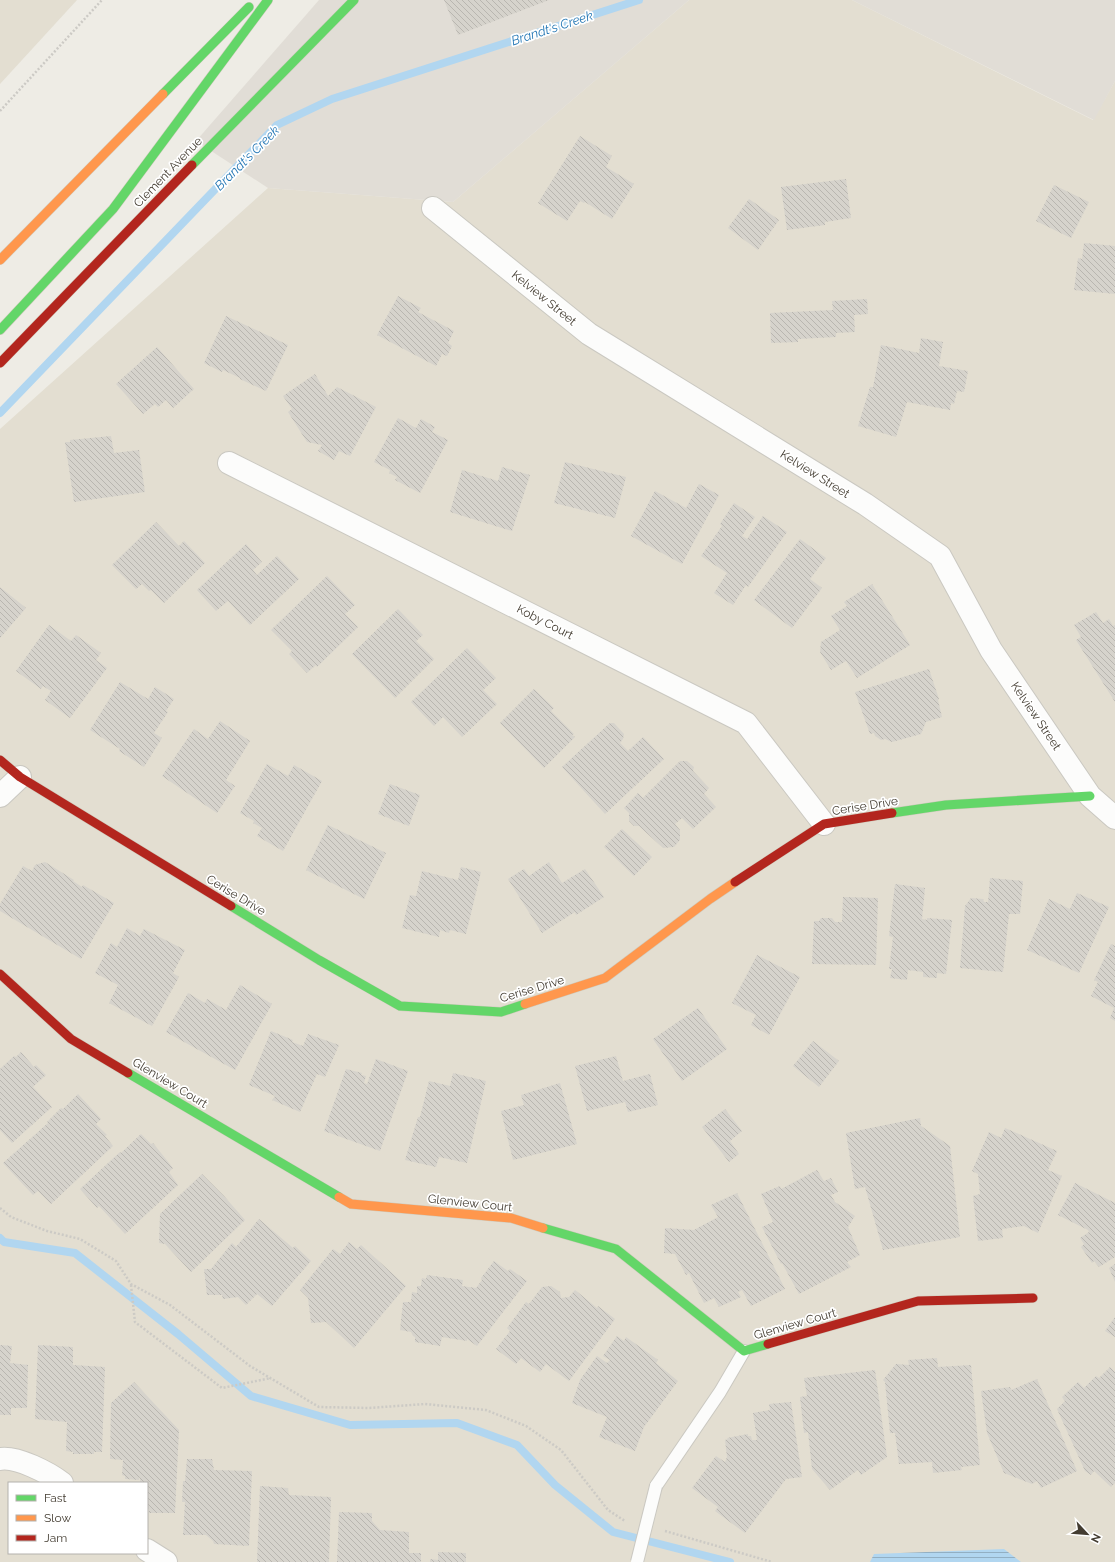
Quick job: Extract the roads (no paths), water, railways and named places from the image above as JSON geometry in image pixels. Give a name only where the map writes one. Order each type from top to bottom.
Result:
[{"type":"street","points":[[0,260],[256,0]]},
{"type":"street","points":[[0,330],[114,209],[268,0]]},
{"type":"street","name":"Clement Avenue","points":[[0,363],[354,0]]},
{"type":"street","name":"Kelview Street","points":[[433,208],[589,334],[865,504],[940,556],[991,650],[1090,796],[1115,818]]},
{"type":"street","name":"Koby Court","points":[[229,463],[746,723],[824,824]]},
{"type":"street","name":"Cerise Drive","points":[[0,760],[20,777],[318,960],[400,1006],[501,1012],[604,978],[710,899],[824,824],[946,805],[1090,796]]},
{"type":"street","points":[[0,796],[20,777]]},
{"type":"street","name":"Glenview Court","points":[[0,974],[71,1039],[351,1204],[511,1218],[616,1249],[744,1351],[918,1301],[1033,1298]]},
{"type":"street","points":[[0,1459],[23,1462],[50,1474],[61,1482]]},
{"type":"street","points":[[148,1551],[166,1562]]},
{"type":"lane","points":[[637,1562],[656,1486],[720,1392],[744,1351]]},
{"type":"water","points":[[1004,1549],[1021,1562],[870,1562],[874,1554]]},
{"type":"waterway","name":"Brandt's Creek","points":[[0,413],[277,125],[332,99],[639,0]]},
{"type":"waterway","points":[[0,1238],[4,1242],[75,1253],[178,1334],[251,1396],[350,1425],[457,1423],[517,1445],[555,1485],[613,1532],[730,1562]]}]
